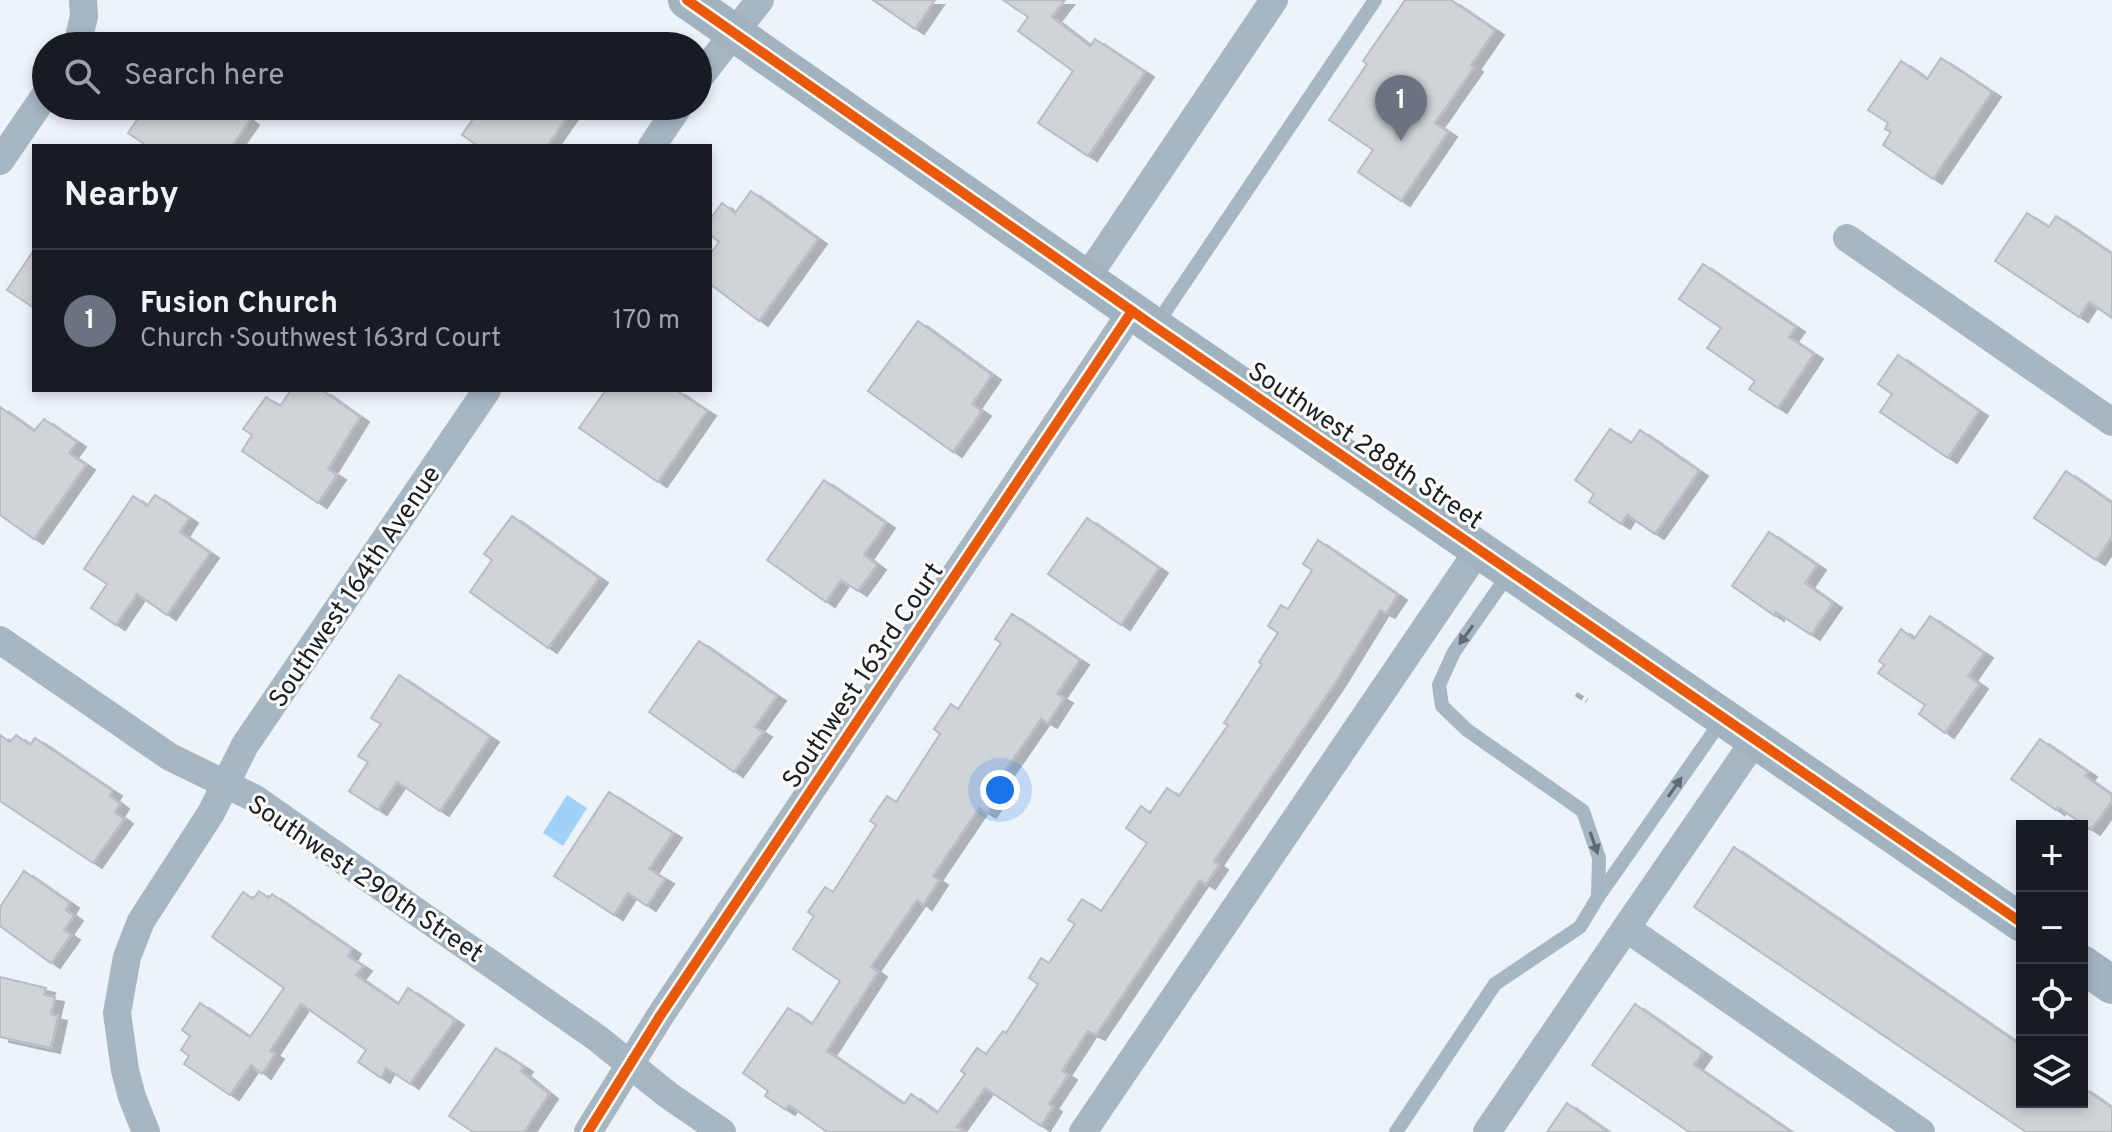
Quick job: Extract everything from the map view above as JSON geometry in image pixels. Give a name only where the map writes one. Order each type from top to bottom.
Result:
[{"type":"street","points":[[80,32],[83,0]]},
{"type":"street","name":"Southwest 288th Street","points":[[687,0],[1086,279],[2016,919]]},
{"type":"street","points":[[712,61],[760,0]]},
{"type":"street","points":[[1086,279],[1274,0]]},
{"type":"street","points":[[0,161],[32,114]]},
{"type":"street","points":[[653,144],[670,120]]},
{"type":"street","points":[[1847,238],[2112,422]]},
{"type":"street","name":"Southwest 163rd Court","points":[[588,1132],[629,1064],[1144,319]]},
{"type":"street","name":"Southwest 164th Avenue","points":[[146,1132],[132,1097],[117,1013],[123,975],[134,938],[150,905],[211,813],[245,745],[486,392]]},
{"type":"street","points":[[1083,1132],[1479,549]]},
{"type":"street","name":"Southwest 290th Street","points":[[0,640],[170,757],[254,798],[585,1029],[722,1132]]},
{"type":"street","points":[[1487,1132],[1755,740]]},
{"type":"street","points":[[1626,928],[1921,1132]]},
{"type":"street","points":[[2088,968],[2112,985]]},
{"type":"lane","points":[[1144,319],[1375,0]]},
{"type":"lane","points":[[1511,571],[1454,652],[1439,685],[1442,706],[1467,730],[1583,811],[1599,858],[1598,897]]},
{"type":"lane","points":[[1396,1132],[1495,984],[1580,927],[1723,717]]},
{"type":"path","points":[[1576,694],[1587,701]]},
{"type":"water","points":[[567,795],[587,808],[563,846],[543,833]]},
{"type":"building","points":[[873,0],[935,0],[915,29]]},
{"type":"building","points":[[1003,0],[1065,0],[1052,17],[1090,46],[1095,39],[1145,72],[1088,156],[1038,123],[1073,71],[1018,31],[1028,17]]},
{"type":"building","points":[[1405,0],[1451,0],[1495,30],[1471,65],[1474,67],[1435,123],[1448,132],[1401,201],[1358,172],[1373,150],[1329,120],[1367,64],[1363,61]]},
{"type":"building","points":[[1941,58],[1992,92],[1933,179],[1883,145],[1891,132],[1885,129],[1888,123],[1868,110],[1901,61],[1927,79]]},
{"type":"building","points":[[137,120],[250,120],[233,144],[144,144],[128,133]]},
{"type":"building","points":[[472,120],[565,120],[548,144],[475,144],[462,135]]},
{"type":"building","points":[[751,191],[818,239],[759,321],[712,286],[712,251],[719,242],[712,237],[712,216],[722,203],[735,213]]},
{"type":"building","points":[[2027,213],[2049,227],[2056,216],[2112,254],[2112,318],[2089,302],[2079,317],[1995,261]]},
{"type":"building","points":[[32,253],[32,307],[7,290]]},
{"type":"building","points":[[1703,264],[1796,327],[1789,337],[1814,354],[1778,408],[1749,389],[1755,381],[1707,348],[1721,328],[1679,299]]},
{"type":"building","points":[[918,321],[992,375],[972,404],[982,411],[953,452],[868,391]]},
{"type":"building","points":[[1898,355],[1979,411],[1948,458],[1880,412],[1892,394],[1878,384]]},
{"type":"building","points":[[290,392],[325,392],[360,417],[328,469],[337,475],[318,503],[242,451],[252,435],[243,429],[266,397],[280,406]]},
{"type":"building","points":[[605,392],[679,392],[707,411],[658,482],[579,428]]},
{"type":"building","points":[[0,407],[34,431],[44,419],[77,442],[69,453],[86,465],[34,539],[0,515]]},
{"type":"building","points":[[1610,429],[1631,443],[1640,430],[1699,471],[1655,534],[1627,515],[1621,524],[1589,502],[1594,494],[1575,480]]},
{"type":"building","points":[[2066,471],[2112,503],[2112,537],[2096,560],[2034,518]]},
{"type":"building","points":[[824,480],[886,523],[864,555],[877,565],[858,591],[841,580],[826,602],[767,560]]},
{"type":"building","points":[[155,495],[189,518],[180,532],[210,553],[167,615],[137,594],[116,625],[91,608],[107,584],[84,569],[133,496],[147,506]]},
{"type":"building","points":[[512,516],[599,578],[548,648],[470,592],[492,560],[484,554]]},
{"type":"building","points":[[1087,518],[1159,568],[1121,625],[1048,574]]},
{"type":"building","points":[[1769,532],[1817,565],[1805,583],[1833,603],[1811,635],[1776,612],[1775,616],[1732,586]]},
{"type":"building","points":[[1318,540],[1398,595],[1386,613],[1380,610],[1335,683],[1214,861],[1219,865],[1206,884],[1200,880],[1096,1035],[1088,1031],[1062,1071],[1068,1075],[1049,1104],[1053,1107],[1041,1126],[985,1088],[957,1127],[965,1132],[827,1132],[789,1105],[786,1110],[765,1096],[768,1091],[743,1073],[788,1008],[812,1024],[840,981],[793,949],[814,916],[808,912],[825,887],[833,892],[876,825],[870,821],[887,796],[896,802],[940,734],[934,729],[951,704],[958,709],[1001,643],[995,639],[1012,614],[1080,660],[1057,694],[1064,698],[1048,723],[1041,719],[996,784],[1003,789],[987,813],[979,808],[933,876],[939,880],[923,905],[917,900],[871,967],[878,972],[827,1051],[904,1104],[911,1094],[937,1113],[965,1074],[961,1071],[977,1048],[986,1054],[1003,1031],[1006,1033],[1038,984],[1029,978],[1041,958],[1049,963],[1075,924],[1068,920],[1082,899],[1101,911],[1147,843],[1126,828],[1141,806],[1150,813],[1167,788],[1179,796],[1228,725],[1224,723],[1278,633],[1268,626],[1281,605],[1288,609],[1312,570],[1303,564]]},
{"type":"building","points":[[1930,616],[1984,653],[1968,676],[1979,684],[1945,733],[1919,714],[1925,705],[1878,673],[1884,665],[1879,661],[1901,629],[1914,639]]},
{"type":"building","points":[[699,641],[777,696],[755,727],[763,732],[734,772],[649,712]]},
{"type":"building","points":[[399,675],[490,737],[440,811],[397,782],[378,810],[349,791],[368,762],[358,756],[381,724],[371,718]]},
{"type":"building","points":[[0,735],[10,742],[16,735],[30,745],[35,738],[113,791],[110,796],[120,804],[115,812],[124,819],[93,863],[0,801]]},
{"type":"building","points":[[2040,739],[2088,772],[2085,776],[2112,795],[2112,801],[2091,830],[2088,820],[2077,820],[2058,807],[2056,810],[2011,779]]},
{"type":"building","points":[[609,792],[673,833],[649,869],[665,879],[647,906],[628,893],[614,915],[554,876]]},
{"type":"building","points":[[1734,847],[2016,1042],[2016,1108],[2088,1108],[2088,1091],[2112,1108],[2112,1132],[2026,1132],[1694,907]]},
{"type":"building","points":[[24,871],[70,903],[66,910],[74,916],[64,930],[71,935],[51,963],[0,926],[0,907]]},
{"type":"building","points":[[259,891],[269,898],[272,894],[352,949],[348,956],[363,966],[356,975],[398,1004],[408,988],[455,1020],[410,1084],[386,1068],[381,1078],[358,1062],[366,1050],[301,1004],[270,1051],[275,1054],[262,1074],[251,1065],[230,1095],[184,1064],[189,1056],[181,1050],[190,1036],[182,1030],[200,1003],[250,1037],[284,988],[212,937],[243,892],[253,899]]},
{"type":"building","points":[[0,977],[46,988],[44,995],[55,997],[51,1014],[58,1016],[51,1048],[0,1037]]},
{"type":"building","points":[[1635,1004],[1703,1052],[1694,1065],[1791,1132],[1689,1132],[1592,1065]]},
{"type":"building","points":[[496,1048],[524,1067],[521,1071],[549,1094],[524,1132],[473,1132],[449,1116]]},
{"type":"building","points":[[1567,1103],[1608,1132],[1547,1132]]},
{"type":"cycle path","points":[[687,0],[1155,327],[2016,919]]},
{"type":"cycle path","points":[[588,1132],[660,1016],[1132,311]]},
{"type":"place","name":"Fusion Church","points":[[1401,141]]}]
